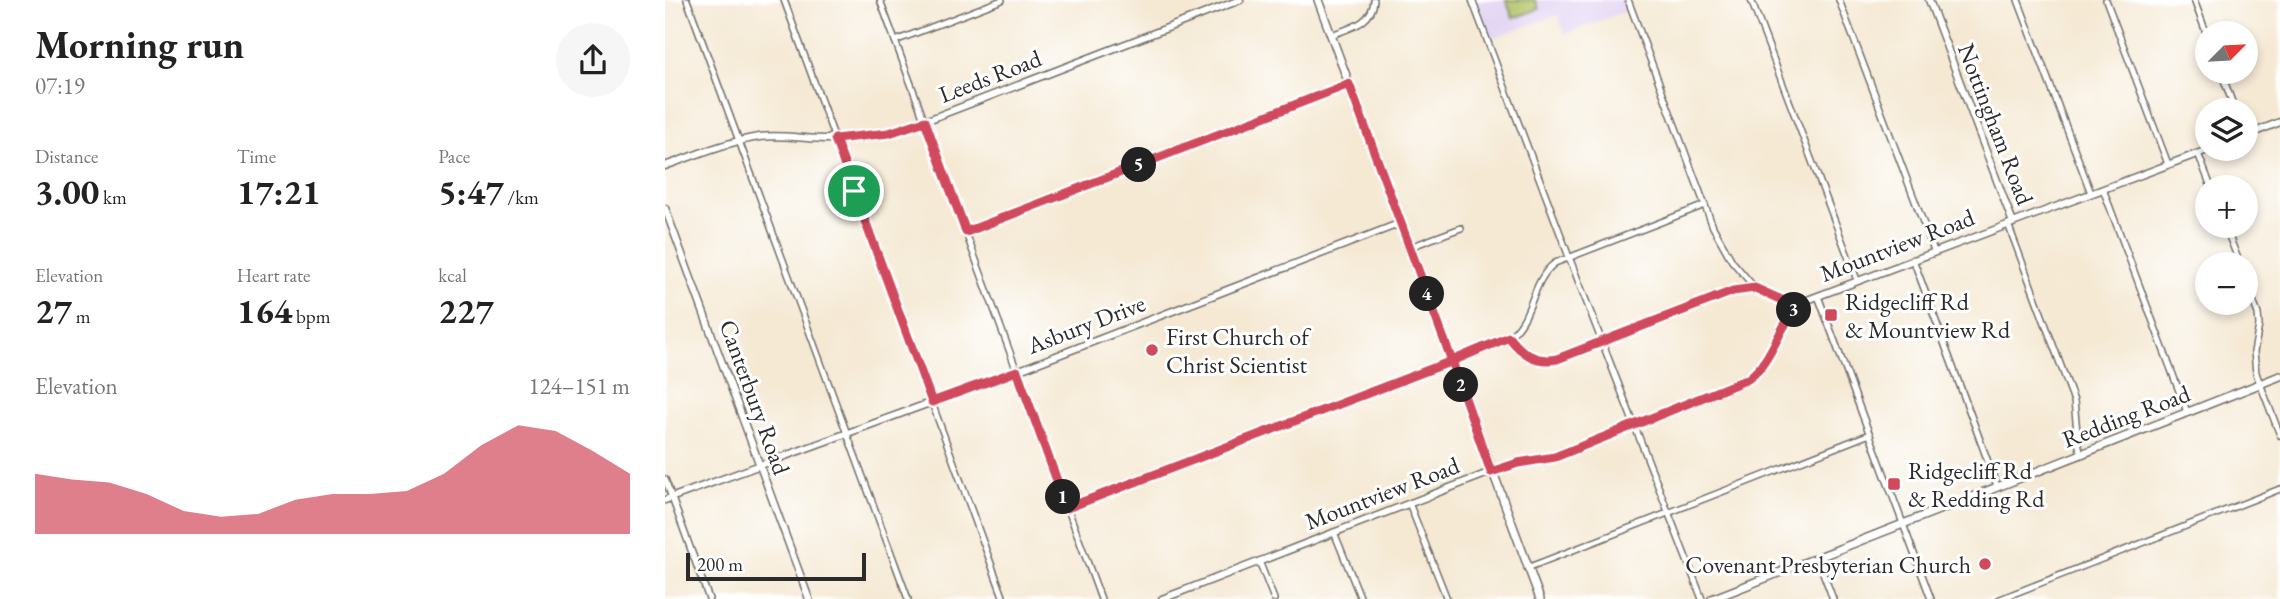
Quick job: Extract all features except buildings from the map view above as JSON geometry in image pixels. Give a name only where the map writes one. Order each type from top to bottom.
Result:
[{"type":"main road","points":[[1318,0],[1539,599]]},
{"type":"main road","name":"Redding Road","points":[[1712,599],[1734,595],[1817,557],[2280,376]]},
{"type":"street","points":[[687,0],[908,599]]},
{"type":"street","points":[[784,0],[1004,599]]},
{"type":"street","points":[[880,0],[1101,599]]},
{"type":"street","points":[[895,41],[1002,0]]},
{"type":"street","name":"Leeds Road","points":[[665,166],[740,141],[787,136],[835,139],[889,133],[1240,0]]},
{"type":"street","points":[[1331,35],[1369,17],[1374,0]]},
{"type":"street","points":[[1472,0],[1702,599]]},
{"type":"street","points":[[1628,0],[1724,249],[1755,288],[1797,307]]},
{"type":"street","points":[[1751,0],[1857,280]]},
{"type":"street","points":[[1839,0],[1934,251]]},
{"type":"street","name":"Nottingham Road","points":[[1929,0],[2010,223]]},
{"type":"street","points":[[2018,0],[2091,193]]},
{"type":"street","points":[[2106,0],[2168,164]]},
{"type":"street","points":[[2194,0],[2202,21]]},
{"type":"street","points":[[966,232],[1349,84]]},
{"type":"street","points":[[2258,131],[2280,122]]},
{"type":"street","name":"Mountview Road","points":[[1162,599],[1491,472],[1518,463],[1555,457],[1748,379],[1768,359],[1782,327],[1797,307],[1818,296],[2195,154]]},
{"type":"street","points":[[2103,189],[2187,412]]},
{"type":"street","points":[[1067,508],[1509,337],[1526,316],[1544,272],[1555,263],[1706,205]]},
{"type":"street","name":"Canterbury Road","points":[[665,208],[809,599]]},
{"type":"street","name":"Asbury Drive","points":[[668,499],[1017,371],[1401,223]]},
{"type":"street","points":[[2010,223],[2074,401],[2081,453]]},
{"type":"street","points":[[1410,247],[1461,228]]},
{"type":"street","points":[[1913,259],[1997,486]]},
{"type":"street","points":[[1509,337],[1522,352],[1540,360],[1565,356],[1723,294],[1755,288]]},
{"type":"street","points":[[1818,296],[1931,599]]},
{"type":"street","points":[[2257,315],[2259,325],[2254,360],[2260,384],[2280,435]]},
{"type":"street","points":[[1527,568],[1870,434]]},
{"type":"street","points":[[665,479],[668,499],[709,599]]},
{"type":"street","points":[[2000,599],[2280,489]]},
{"type":"street","points":[[1409,503],[1447,599]]},
{"type":"street","points":[[1335,532],[1361,599]]},
{"type":"street","points":[[1817,557],[1833,599]]},
{"type":"street","points":[[1259,561],[1274,599]]},
{"type":"street","points":[[1184,590],[1187,599]]},
{"type":"shaded area","points":[[1476,0],[1625,0],[1629,10],[1565,34],[1558,15],[1490,39]]},
{"type":"green space","points":[[1506,0],[1535,0],[1539,9],[1513,18]]},
{"type":"place","name":"Ridgecliff Rd & Mountview Rd","points":[[1831,315]]},
{"type":"place","name":"First Church of Christ Scientist","points":[[1152,350]]},
{"type":"place","name":"Ridgecliff Rd & Redding Rd","points":[[1894,484]]},
{"type":"place","name":"Covenant Presbyterian Church","points":[[1985,564]]},
{"type":"route","points":[[854,191],[835,139],[889,133],[925,121],[966,232],[1349,84],[1452,361],[1486,349],[1509,337],[1522,352],[1532,358],[1557,359],[1733,291],[1755,288],[1787,300],[1797,307],[1777,335],[1768,359],[1742,383],[1555,457],[1518,463],[1491,472],[1452,361],[1067,508],[1017,371],[932,402],[854,191]]}]
